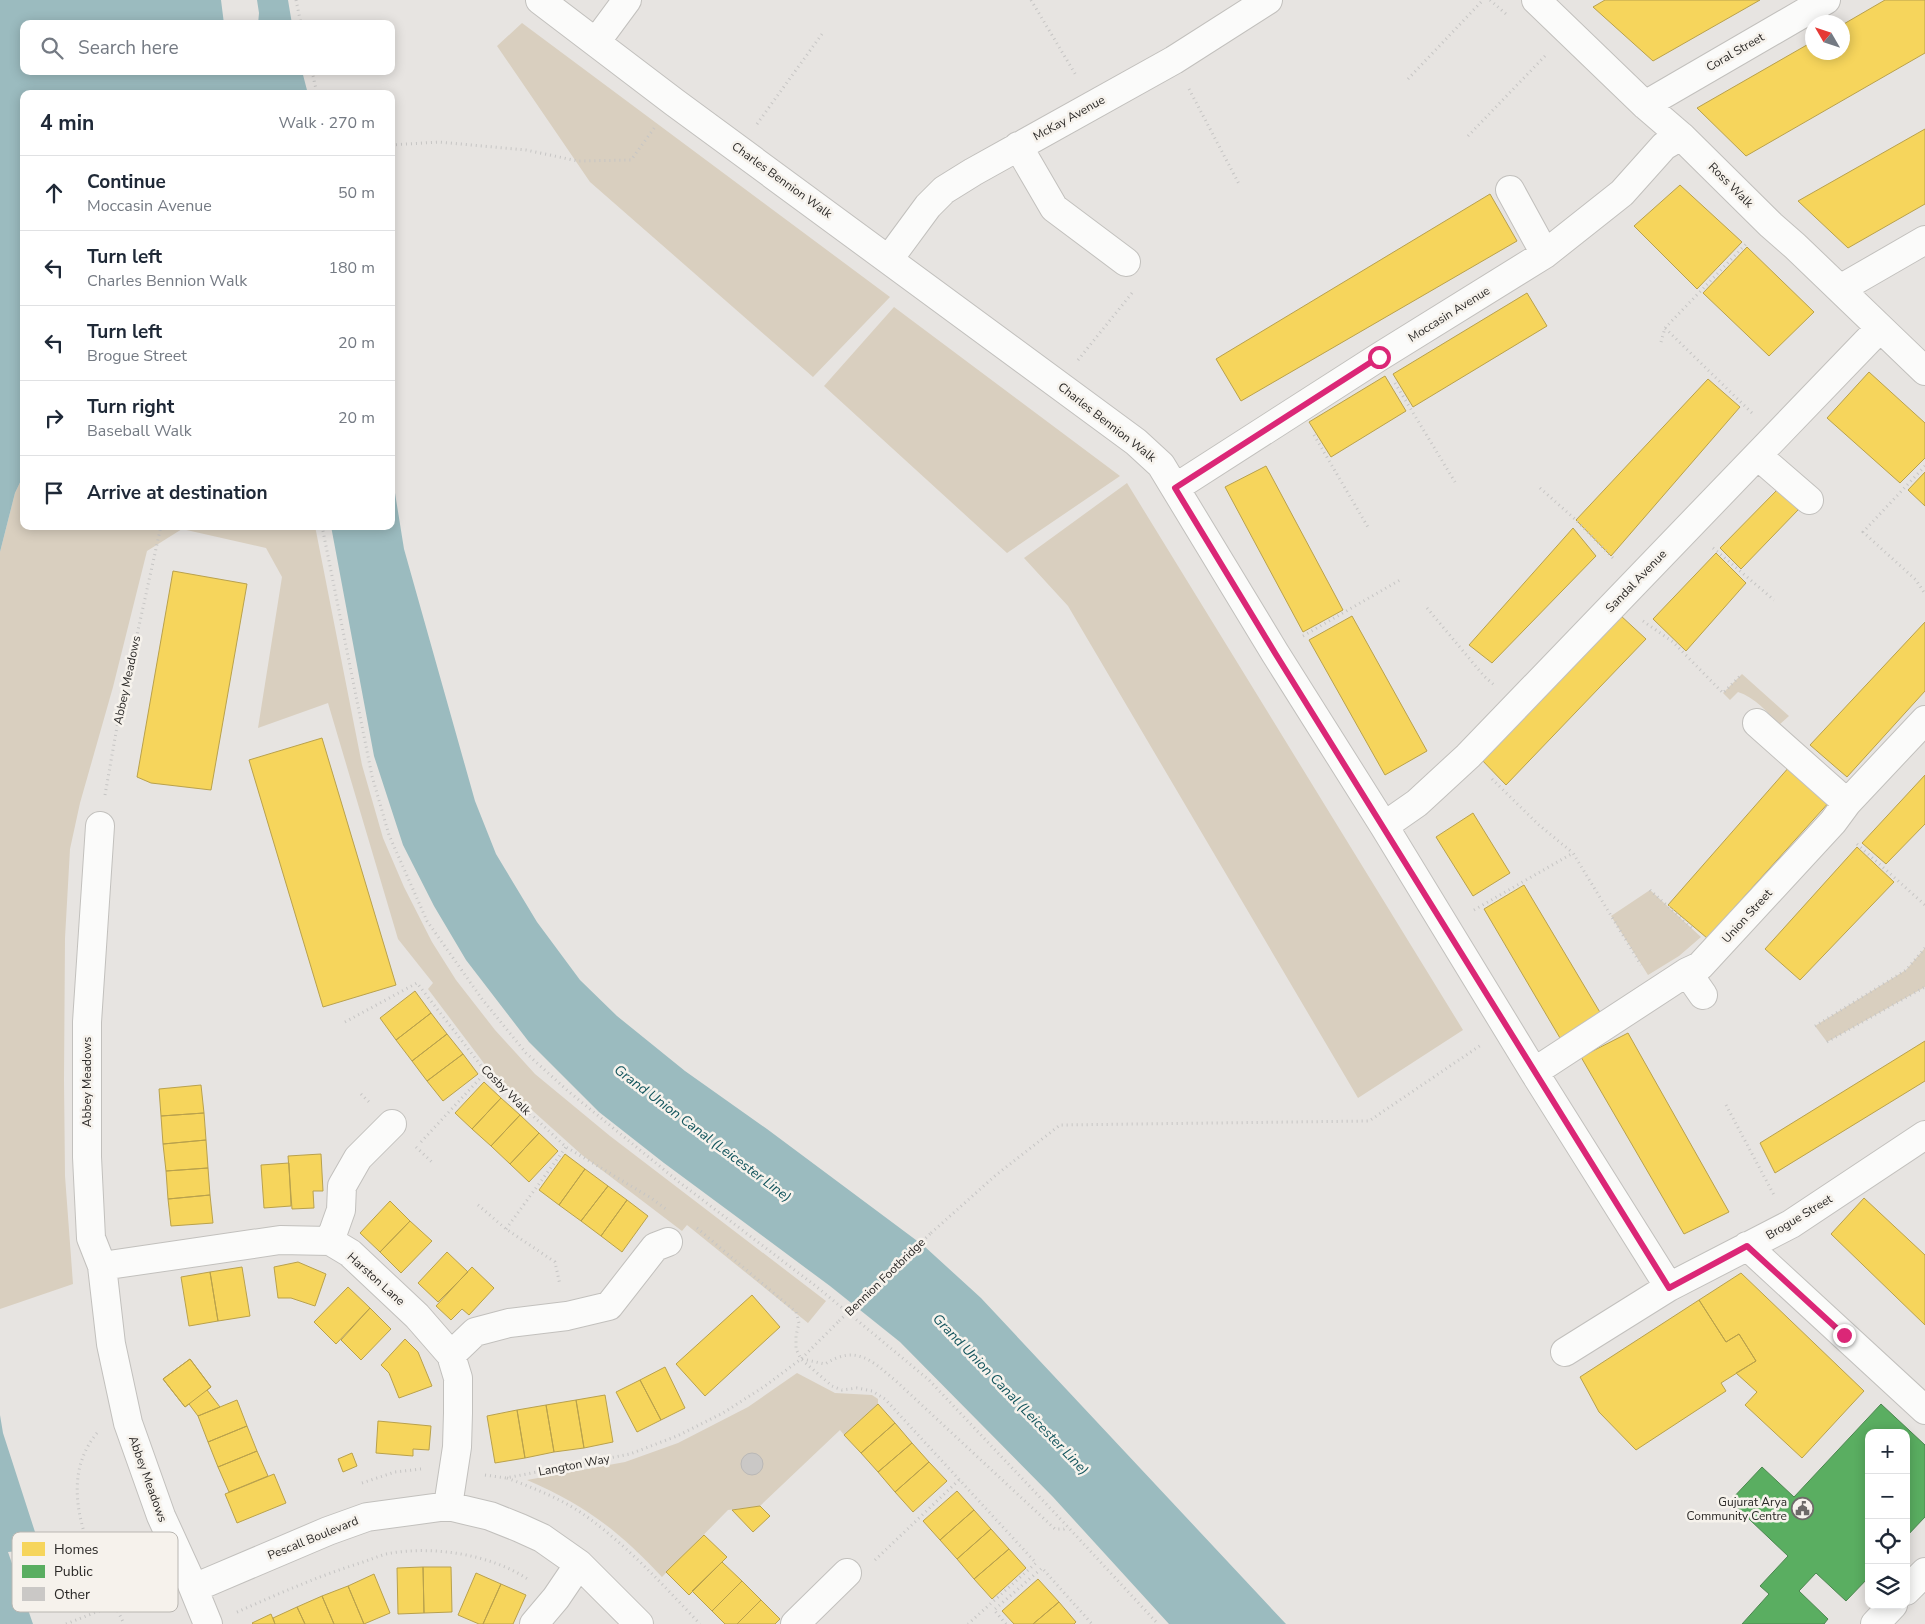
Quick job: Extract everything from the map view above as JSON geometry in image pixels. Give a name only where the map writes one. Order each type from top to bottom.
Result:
[{"type":"street","name":"Charles Bennion Walk","points":[[540,0],[674,102],[889,258],[1149,452],[1161,465],[1275,653],[1669,1288]]},
{"type":"street","points":[[596,42],[627,0]]},
{"type":"street","name":"McKay Avenue","points":[[889,258],[928,206],[944,190],[1018,146],[1174,60],[1268,0]]},
{"type":"street","name":"Ross Walk","points":[[1536,0],[1681,136],[1771,225],[1925,371]]},
{"type":"street","name":"Coral Street","points":[[1645,104],[1826,0]]},
{"type":"street","name":"Moccasin Avenue","points":[[1175,488],[1544,254],[1622,193],[1664,146],[1681,136]]},
{"type":"street","points":[[1018,146],[1054,208],[1126,262]]},
{"type":"street","points":[[1510,190],[1544,254]]},
{"type":"street","points":[[1840,289],[1925,240]]},
{"type":"street","name":"Sandal Avenue","points":[[1384,826],[1417,803],[1468,756],[1880,328]]},
{"type":"street","points":[[1758,456],[1809,500]]},
{"type":"street","name":"Union Street","points":[[1534,1072],[1657,991],[1700,966],[1925,720]]},
{"type":"street","points":[[1757,723],[1840,812]]},
{"type":"street","name":"Abbey Meadows","points":[[100,826],[88,1022],[87,1157],[91,1238],[102,1266],[111,1344],[128,1423],[160,1516],[168,1532]]},
{"type":"street","points":[[1687,972],[1703,995]]},
{"type":"street","points":[[102,1266],[280,1240],[330,1241],[341,1210],[342,1186],[358,1158],[392,1124]]},
{"type":"street","name":"Brogue Street","points":[[1565,1352],[1669,1288],[1791,1224],[1925,1135]]},
{"type":"street","points":[[451,1355],[475,1332],[510,1323],[567,1316],[609,1306],[655,1247],[675,1232]]},
{"type":"street","name":"Harston Lane","points":[[330,1241],[350,1254],[417,1316],[451,1355],[458,1378],[457,1446],[448,1506]]},
{"type":"street","points":[[1747,1246],[1925,1410]]},
{"type":"street","name":"Pescall Boulevard","points":[[194,1588],[358,1520],[448,1506],[490,1516],[542,1538],[579,1564],[639,1624]]},
{"type":"street","name":"Abbey Meadows","points":[[178,1554],[194,1588],[219,1619]]},
{"type":"street","points":[[534,1624],[556,1598],[579,1564]]},
{"type":"street","points":[[795,1624],[858,1570]]},
{"type":"street","points":[[1910,1588],[1925,1572]]},
{"type":"street","points":[[1875,1624],[1889,1609]]},
{"type":"path","points":[[296,0],[300,20]]},
{"type":"path","points":[[1031,0],[1094,104]]},
{"type":"path","points":[[1408,79],[1482,0]]},
{"type":"path","points":[[739,149],[822,34]]},
{"type":"path","points":[[1468,136],[1548,53]]},
{"type":"path","points":[[1174,60],[1239,184]]},
{"type":"path","points":[[313,75],[316,90]]},
{"type":"path","points":[[395,145],[439,142],[526,150],[578,160],[630,160],[674,102]]},
{"type":"path","points":[[1662,342],[1665,328],[1750,240]]},
{"type":"path","points":[[1058,384],[1138,287]]},
{"type":"path","points":[[1665,328],[1776,436]]},
{"type":"path","points":[[1379,357],[1455,482]]},
{"type":"path","points":[[1299,409],[1369,529]]},
{"type":"path","points":[[1925,466],[1863,532],[1916,580],[1925,594]]},
{"type":"path","points":[[1540,488],[1638,580]]},
{"type":"path","points":[[1688,526],[1774,600]]},
{"type":"path","name":"Abbey Meadows","points":[[100,826],[118,721],[160,530]]},
{"type":"path","points":[[323,530],[372,776],[389,835],[427,921],[482,999],[526,1053],[603,1121],[679,1182],[817,1287],[929,1380],[1158,1624]]},
{"type":"path","points":[[1275,653],[1400,580]]},
{"type":"path","points":[[1616,601],[1673,642],[1723,693],[1742,674]]},
{"type":"path","points":[[1428,608],[1484,676],[1517,705]]},
{"type":"path","points":[[1468,756],[1540,825],[1573,853],[1657,991]]},
{"type":"path","points":[[1840,812],[1925,905]]},
{"type":"path","points":[[1445,926],[1573,853]]},
{"type":"path","points":[[1650,890],[1715,950]]},
{"type":"path","points":[[1815,1026],[1906,970],[1925,948]]},
{"type":"path","name":"Cosby Walk","points":[[345,1022],[417,983],[486,1072],[566,1147],[651,1198],[675,1232],[686,1218],[796,1312],[799,1324],[796,1336],[796,1349],[801,1359]]},
{"type":"path","points":[[1827,1042],[1925,987]]},
{"type":"path","name":"Bennion Footbridge","points":[[801,1359],[931,1233],[996,1174],[1060,1126],[1369,1121],[1508,1026]]},
{"type":"path","points":[[1726,1105],[1791,1224]]},
{"type":"path","points":[[416,1147],[434,1164]]},
{"type":"path","points":[[506,1229],[566,1147]]},
{"type":"path","points":[[478,1205],[506,1229],[555,1262],[567,1316]]},
{"type":"path","points":[[801,1359],[825,1364],[837,1357],[851,1354],[872,1361],[1055,1529],[1068,1527]]},
{"type":"path","points":[[801,1359],[832,1386],[842,1390],[857,1388],[872,1391],[885,1399],[1036,1563],[968,1624]]},
{"type":"path","name":"Langton Way","points":[[354,1486],[396,1472],[434,1468],[454,1469],[506,1478],[630,1454],[677,1436],[723,1413],[765,1386],[801,1359]]},
{"type":"path","points":[[84,1532],[80,1520],[77,1491],[80,1466],[87,1445],[99,1430],[128,1423]]},
{"type":"path","points":[[506,1478],[542,1492],[582,1514],[625,1547],[700,1624]]},
{"type":"path","points":[[858,1570],[960,1480]]},
{"type":"path","points":[[219,1619],[342,1569],[386,1554],[426,1551],[466,1555],[493,1562],[523,1576],[556,1598]]},
{"type":"path","points":[[1006,1624],[994,1610],[1042,1568],[1092,1624]]},
{"type":"path","points":[[66,1624],[96,1612]]},
{"type":"path","points":[[118,1612],[124,1624]]},
{"type":"shaded area","points":[[522,23],[890,297],[813,377],[590,182],[497,46]]},
{"type":"shaded area","points":[[894,307],[1120,476],[1007,553],[824,386]]},
{"type":"shaded area","points":[[20,482],[20,530],[180,530],[147,551],[113,687],[80,803],[70,849],[65,938],[64,1080],[65,1176],[73,1284],[0,1309],[0,552],[15,493]]},
{"type":"shaded area","points":[[1127,483],[1463,1030],[1358,1098],[1068,606],[1024,558]]},
{"type":"shaded area","points":[[186,530],[316,530],[362,765],[383,838],[404,887],[432,942],[456,980],[495,1030],[535,1074],[610,1136],[826,1301],[808,1323],[687,1225],[682,1231],[582,1155],[492,1074],[428,989],[433,983],[398,939],[328,703],[258,728],[282,577],[266,548]]},
{"type":"shaded area","points":[[1742,674],[1789,716],[1779,725],[1750,697],[1738,692],[1730,700],[1723,693]]},
{"type":"shaded area","points":[[1650,890],[1701,937],[1679,956],[1648,975],[1611,916]]},
{"type":"shaded area","points":[[1925,948],[1925,987],[1827,1042],[1815,1026],[1906,970]]},
{"type":"shaded area","points":[[797,1373],[835,1393],[872,1395],[878,1399],[878,1404],[844,1435],[840,1430],[760,1506],[728,1510],[662,1577],[631,1546],[600,1521],[567,1499],[527,1480],[625,1462],[678,1443],[748,1407]]},
{"type":"water","points":[[0,0],[221,0],[224,20],[20,20],[20,75],[303,75],[307,90],[20,90],[20,482],[15,493],[0,552]]},
{"type":"water","points":[[257,0],[288,0],[291,20],[258,20]]},
{"type":"water","name":"Grand Union Canal (Leicester Line)","points":[[395,493],[404,549],[475,801],[496,854],[537,922],[580,980],[617,1016],[685,1071],[767,1129],[924,1246],[981,1298],[1286,1624],[1169,1624],[1053,1497],[900,1342],[830,1286],[664,1163],[599,1112],[529,1042],[466,960],[434,906],[403,845],[374,756],[332,530],[395,530]]},
{"type":"water","points":[[0,1415],[3,1433],[35,1532],[12,1532],[12,1552],[8,1552],[12,1564],[12,1612],[29,1612],[33,1624],[0,1624]]},
{"type":"building: Homes","points":[[1605,0],[1760,0],[1653,61],[1593,7]]},
{"type":"building: Homes","points":[[1885,0],[1925,0],[1925,53],[1746,156],[1697,108],[1805,46],[1805,60],[1850,60],[1850,20]]},
{"type":"building: Homes","points":[[1925,129],[1925,204],[1848,248],[1798,201]]},
{"type":"building: Homes","points":[[1680,185],[1742,242],[1697,289],[1634,226]]},
{"type":"building: Homes","points":[[1490,194],[1517,241],[1241,401],[1216,359]]},
{"type":"building: Homes","points":[[1747,247],[1814,312],[1769,356],[1703,293]]},
{"type":"building: Homes","points":[[1527,293],[1547,326],[1413,407],[1393,374]]},
{"type":"building: Homes","points":[[1869,372],[1925,423],[1925,458],[1900,483],[1827,418]]},
{"type":"building: Homes","points":[[1385,376],[1406,411],[1331,457],[1309,422]]},
{"type":"building: Homes","points":[[1708,379],[1740,407],[1611,556],[1576,520]]},
{"type":"building: Homes","points":[[1266,466],[1343,610],[1303,632],[1225,487]]},
{"type":"building: Homes","points":[[1925,472],[1925,506],[1908,490]]},
{"type":"building: Homes","points":[[1778,489],[1798,510],[1741,569],[1720,548]]},
{"type":"building: Homes","points":[[1573,528],[1596,556],[1492,663],[1469,645]]},
{"type":"building: Homes","points":[[1716,553],[1746,583],[1686,651],[1653,619]]},
{"type":"building: Homes","points":[[173,571],[247,584],[211,790],[151,783],[137,777]]},
{"type":"building: Homes","points":[[1620,615],[1646,639],[1506,785],[1480,758]]},
{"type":"building: Homes","points":[[1352,616],[1427,751],[1385,775],[1309,640]]},
{"type":"building: Homes","points":[[1925,622],[1925,691],[1847,777],[1810,745]]},
{"type":"building: Homes","points":[[322,738],[396,985],[323,1007],[249,760]]},
{"type":"building: Homes","points":[[1790,766],[1831,800],[1707,938],[1668,905]]},
{"type":"building: Homes","points":[[1925,775],[1925,824],[1886,864],[1862,843]]},
{"type":"building: Homes","points":[[1473,813],[1510,873],[1473,896],[1436,837]]},
{"type":"building: Homes","points":[[1857,847],[1894,882],[1800,980],[1765,949]]},
{"type":"building: Homes","points":[[1524,885],[1601,1014],[1560,1038],[1484,909]]},
{"type":"building: Homes","points":[[415,991],[431,1013],[396,1040],[380,1018]]},
{"type":"building: Homes","points":[[431,1013],[447,1034],[412,1061],[396,1040]]},
{"type":"building: Homes","points":[[1628,1033],[1729,1212],[1684,1234],[1581,1057]]},
{"type":"building: Homes","points":[[447,1034],[463,1054],[427,1081],[412,1061]]},
{"type":"building: Homes","points":[[1925,1041],[1925,1081],[1775,1173],[1760,1143]]},
{"type":"building: Homes","points":[[463,1054],[478,1074],[443,1101],[427,1081]]},
{"type":"building: Homes","points":[[484,1082],[501,1098],[472,1129],[455,1113]]},
{"type":"building: Homes","points":[[201,1085],[204,1113],[161,1116],[159,1089]]},
{"type":"building: Homes","points":[[501,1098],[520,1115],[491,1146],[472,1129]]},
{"type":"building: Homes","points":[[204,1113],[206,1140],[163,1144],[161,1116]]},
{"type":"building: Homes","points":[[520,1115],[539,1133],[510,1164],[491,1146]]},
{"type":"building: Homes","points":[[539,1133],[558,1151],[529,1182],[510,1164]]},
{"type":"building: Homes","points":[[206,1140],[208,1168],[166,1171],[163,1144]]},
{"type":"building: Homes","points":[[321,1154],[323,1191],[313,1191],[314,1208],[292,1209],[288,1156]]},
{"type":"building: Homes","points":[[565,1154],[585,1169],[559,1205],[539,1190]]},
{"type":"building: Homes","points":[[289,1163],[291,1206],[264,1208],[261,1165]]},
{"type":"building: Homes","points":[[208,1168],[210,1195],[168,1199],[166,1171]]},
{"type":"building: Homes","points":[[585,1169],[608,1186],[581,1221],[559,1205]]},
{"type":"building: Homes","points":[[608,1186],[627,1200],[601,1236],[581,1221]]},
{"type":"building: Homes","points":[[210,1195],[213,1223],[171,1226],[168,1199]]},
{"type":"building: Homes","points":[[1864,1198],[1925,1255],[1925,1325],[1831,1234]]},
{"type":"building: Homes","points":[[627,1200],[648,1216],[622,1252],[601,1236]]},
{"type":"building: Homes","points":[[390,1201],[410,1221],[380,1252],[360,1233]]},
{"type":"building: Homes","points":[[410,1221],[432,1241],[401,1273],[380,1252]]},
{"type":"building: Homes","points":[[447,1252],[468,1272],[438,1302],[418,1283]]},
{"type":"building: Homes","points":[[298,1262],[326,1274],[315,1306],[291,1298],[278,1298],[274,1267]]},
{"type":"building: Homes","points":[[242,1267],[250,1316],[218,1321],[210,1272]]},
{"type":"building: Homes","points":[[472,1267],[494,1288],[469,1315],[462,1309],[451,1320],[436,1306]]},
{"type":"building: Homes","points":[[210,1272],[218,1321],[189,1326],[181,1277]]},
{"type":"building: Homes","points":[[1741,1273],[1864,1391],[1802,1458],[1745,1405],[1757,1392],[1736,1373],[1756,1361],[1739,1334],[1726,1342],[1699,1300]]},
{"type":"building: Homes","points":[[348,1287],[370,1308],[336,1344],[314,1322]]},
{"type":"building: Homes","points":[[752,1295],[780,1327],[705,1396],[676,1364]]},
{"type":"building: Homes","points":[[1699,1300],[1726,1342],[1739,1334],[1756,1361],[1721,1383],[1726,1391],[1636,1450],[1599,1412],[1580,1377]]},
{"type":"building: Homes","points":[[370,1308],[391,1329],[361,1360],[341,1340]]},
{"type":"building: Homes","points":[[405,1339],[418,1352],[432,1386],[399,1398],[389,1373],[381,1365]]},
{"type":"building: Homes","points":[[190,1359],[211,1387],[185,1407],[163,1379]]},
{"type":"building: Homes","points":[[190,1359],[211,1387],[207,1390],[220,1407],[198,1416],[189,1404],[185,1407],[163,1379]]},
{"type":"building: Homes","points":[[665,1367],[685,1408],[661,1420],[640,1380]]},
{"type":"building: Homes","points":[[640,1380],[661,1420],[637,1432],[616,1392]]},
{"type":"building: Homes","points":[[605,1395],[613,1442],[584,1448],[576,1400]]},
{"type":"building: Homes","points":[[237,1400],[247,1426],[208,1442],[198,1416]]},
{"type":"building: Homes","points":[[576,1400],[584,1448],[554,1452],[546,1405]]},
{"type":"building: Homes","points":[[878,1404],[895,1423],[861,1453],[844,1435]]},
{"type":"building: Homes","points":[[546,1405],[554,1452],[525,1458],[517,1410]]},
{"type":"building: Homes","points":[[517,1410],[525,1458],[495,1463],[487,1416]]},
{"type":"building: Homes","points":[[378,1421],[431,1426],[429,1450],[413,1449],[413,1456],[376,1453]]},
{"type":"building: Homes","points":[[895,1423],[912,1443],[878,1472],[861,1453]]},
{"type":"building: Homes","points":[[247,1426],[257,1451],[218,1467],[208,1442]]},
{"type":"building: Homes","points":[[912,1443],[929,1462],[895,1492],[878,1472]]},
{"type":"building: Homes","points":[[257,1451],[268,1476],[229,1492],[218,1467]]},
{"type":"building: Homes","points":[[352,1453],[357,1466],[343,1472],[338,1459]]},
{"type":"building: Homes","points":[[929,1462],[947,1481],[913,1512],[895,1492]]},
{"type":"building: Homes","points":[[274,1474],[286,1503],[237,1523],[225,1494]]},
{"type":"building: Homes","points":[[957,1491],[974,1510],[940,1540],[923,1521]]},
{"type":"building: Homes","points":[[760,1506],[770,1516],[753,1532],[732,1510]]},
{"type":"building: Homes","points":[[974,1510],[991,1529],[957,1559],[940,1540]]},
{"type":"building: Homes","points":[[991,1529],[1009,1549],[974,1579],[957,1559]]},
{"type":"building: Homes","points":[[704,1535],[727,1557],[689,1595],[666,1572]]},
{"type":"building: Homes","points":[[1009,1549],[1026,1568],[992,1599],[974,1579]]},
{"type":"building: Homes","points":[[722,1562],[742,1581],[712,1611],[692,1591]]},
{"type":"building: Homes","points":[[423,1567],[424,1613],[398,1614],[397,1568]]},
{"type":"building: Homes","points":[[423,1567],[451,1567],[452,1612],[424,1613]]},
{"type":"building: Homes","points":[[476,1573],[501,1584],[483,1624],[458,1615]]},
{"type":"building: Homes","points":[[374,1574],[390,1613],[364,1624],[348,1586]]},
{"type":"building: Homes","points":[[1038,1579],[1059,1602],[1033,1624],[1014,1624],[1002,1611]]},
{"type":"building: Homes","points":[[742,1581],[761,1600],[737,1624],[725,1624],[712,1611]]},
{"type":"building: Homes","points":[[501,1584],[526,1595],[513,1624],[483,1624]]},
{"type":"building: Homes","points":[[348,1586],[364,1624],[334,1624],[322,1596]]},
{"type":"building: Homes","points":[[322,1596],[334,1624],[305,1624],[297,1607]]},
{"type":"building: Homes","points":[[761,1600],[780,1619],[775,1624],[737,1624]]},
{"type":"building: Homes","points":[[1059,1602],[1076,1622],[1074,1624],[1033,1624]]},
{"type":"building: Homes","points":[[297,1607],[305,1624],[275,1624],[273,1618]]},
{"type":"building: Homes","points":[[271,1614],[275,1624],[252,1623]]},
{"type":"building: Public","name":"Gujurat Arya Community Centre","points":[[1881,1404],[1908,1429],[1865,1429],[1865,1581],[1846,1601],[1816,1573],[1799,1591],[1828,1619],[1824,1624],[1742,1624],[1769,1594],[1760,1586],[1788,1556],[1730,1501],[1762,1467],[1794,1497]]},
{"type":"building: Public","name":"Gujurat Arya Community Centre","points":[[1910,1431],[1925,1445],[1925,1517],[1910,1533]]},
{"type":"building: Other","points":[[752,1453],[760,1456],[763,1464],[760,1472],[752,1475],[744,1472],[741,1464],[744,1456]]},
{"type":"place","name":"Gujurat Arya Community Centre","points":[[1803,1509]]},
{"type":"route","points":[[1379,357],[1175,488],[1275,653],[1669,1288],[1747,1246],[1844,1335]]}]
